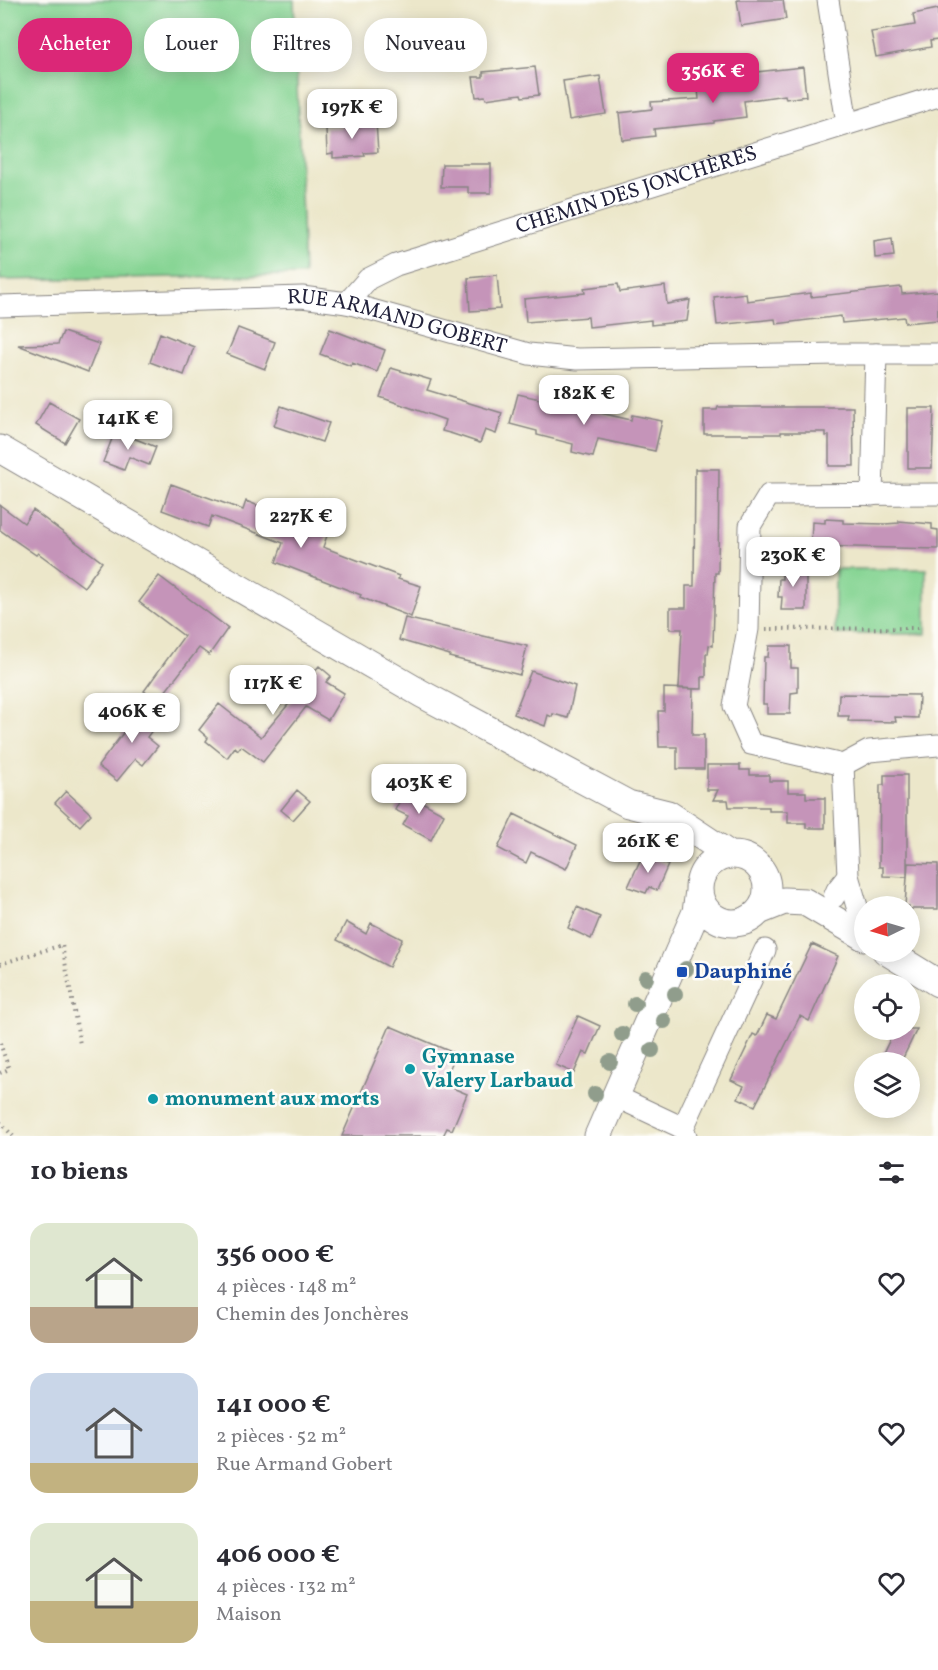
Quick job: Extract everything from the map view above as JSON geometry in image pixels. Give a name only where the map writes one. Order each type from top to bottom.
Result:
[{"type":"main road","points":[[0,449],[422,694],[628,804],[668,814],[730,855]]},
{"type":"main road","points":[[598,1136],[696,912],[700,878],[707,866],[717,858],[730,855],[743,856],[755,862],[776,884],[841,886],[854,910]]},
{"type":"main road","points":[[759,911],[766,899],[767,886],[764,873]]},
{"type":"main road","points":[[699,891],[707,910],[711,915],[723,921],[736,923],[749,919],[759,911],[784,901],[806,902],[854,923]]},
{"type":"main road","points":[[680,948],[723,921]]},
{"type":"main road","points":[[904,962],[938,983]]},
{"type":"street","points":[[828,0],[847,124]]},
{"type":"street","name":"CHEMIN DES JONCHÈRES","points":[[347,303],[368,279],[396,265],[938,96]]},
{"type":"street","name":"RUE ARMAND GOBERT","points":[[0,306],[302,297],[347,303],[529,354],[577,359],[938,354]]},
{"type":"street","points":[[872,495],[876,354]]},
{"type":"street","points":[[938,494],[769,495],[750,526],[748,629],[734,706],[751,744],[843,765],[869,751],[938,745]]},
{"type":"street","points":[[841,886],[843,765]]},
{"type":"street","points":[[615,1096],[685,1132],[765,950]]},
{"type":"path","points":[[748,629],[918,628]]},
{"type":"path","points":[[0,964],[62,945],[80,1044]]},
{"type":"path","points":[[0,1043],[9,1069],[0,1073]]},
{"type":"path","points":[[0,1122],[13,1136]]},
{"type":"green space","points":[[0,0],[294,0],[295,18],[251,18],[251,72],[297,72],[304,275],[0,280]]},
{"type":"green space","points":[[835,569],[926,569],[926,634],[835,634]]},
{"type":"building","points":[[737,0],[783,0],[786,19],[741,26]]},
{"type":"building","points":[[938,9],[938,40],[930,41],[931,47],[876,57],[871,32],[915,25],[913,14]]},
{"type":"building","points":[[535,67],[539,95],[522,97],[521,94],[486,99],[485,96],[476,97],[473,77],[483,77],[483,72]]},
{"type":"building","points":[[803,67],[806,96],[786,99],[785,95],[744,101],[746,117],[714,121],[714,123],[654,129],[655,136],[622,140],[619,113],[652,109],[651,102],[699,99],[698,89],[757,82],[756,72]]},
{"type":"building","points":[[600,76],[606,114],[569,120],[563,81]]},
{"type":"building","points":[[376,122],[378,152],[364,153],[365,156],[333,158],[333,153],[327,154],[326,128],[342,127],[342,124]]},
{"type":"building","points":[[442,164],[491,164],[491,193],[468,193],[468,187],[441,187]]},
{"type":"building","points":[[892,238],[894,256],[875,258],[874,241]]},
{"type":"building","points":[[497,275],[500,309],[470,311],[468,278]]},
{"type":"building","points":[[618,284],[620,292],[665,286],[667,304],[690,300],[687,321],[651,325],[651,320],[589,327],[588,317],[526,322],[524,299],[585,293],[584,288]]},
{"type":"building","points":[[901,287],[902,294],[938,291],[938,320],[905,323],[904,317],[842,323],[841,316],[776,324],[775,319],[717,325],[714,297],[746,293],[747,301],[811,293],[811,297]]},
{"type":"building","points":[[238,328],[275,342],[265,369],[227,354]]},
{"type":"building","points":[[330,329],[385,350],[377,372],[352,363],[351,366],[320,354]]},
{"type":"building","points":[[63,332],[99,344],[88,372],[18,345],[58,344]]},
{"type":"building","points":[[160,333],[194,347],[184,375],[150,362]]},
{"type":"building","points":[[391,368],[431,380],[427,390],[502,413],[496,434],[485,430],[480,443],[442,431],[445,420],[380,397]]},
{"type":"building","points":[[518,394],[631,420],[632,415],[662,421],[655,451],[598,439],[593,457],[572,452],[573,444],[537,435],[537,431],[510,424]]},
{"type":"building","points":[[49,402],[79,419],[65,443],[36,425]]},
{"type":"building","points":[[281,406],[329,423],[322,442],[274,426]]},
{"type":"building","points":[[718,407],[853,407],[854,466],[829,466],[829,436],[826,436],[826,432],[704,434],[704,410],[717,410]]},
{"type":"building","points":[[908,408],[934,408],[932,468],[908,468]]},
{"type":"building","points":[[115,431],[156,447],[149,465],[129,457],[124,470],[103,462]]},
{"type":"building","points":[[695,469],[719,469],[718,573],[715,573],[713,646],[709,645],[708,654],[706,654],[706,677],[702,677],[702,689],[679,688],[682,629],[670,629],[670,608],[686,608],[686,586],[694,586]]},
{"type":"building","points":[[171,484],[243,510],[246,501],[328,533],[323,547],[399,576],[398,579],[421,586],[411,617],[276,562],[283,543],[212,516],[208,527],[162,510]]},
{"type":"building","points":[[0,505],[24,523],[33,510],[102,562],[84,587],[38,553],[36,555],[0,530]]},
{"type":"building","points":[[825,519],[843,520],[843,523],[885,524],[899,523],[899,521],[932,524],[932,529],[938,530],[938,549],[811,546],[812,522],[825,523]]},
{"type":"building","points":[[782,565],[806,566],[806,610],[781,610],[782,597],[778,597]]},
{"type":"building","points":[[159,576],[228,628],[209,655],[199,648],[158,701],[144,691],[184,636],[139,602]]},
{"type":"building","points":[[405,618],[527,646],[520,675],[449,657],[450,655],[399,640]]},
{"type":"building","points":[[769,646],[791,646],[791,668],[798,668],[798,692],[791,693],[790,714],[767,714],[767,704],[763,704],[764,657],[768,657]]},
{"type":"building","points":[[302,666],[312,674],[319,666],[331,676],[326,682],[344,693],[328,720],[306,707],[263,762],[241,746],[238,750],[235,747],[227,758],[206,741],[208,738],[199,730],[219,704],[261,737],[292,700],[282,692]]},
{"type":"building","points":[[531,671],[575,686],[568,718],[548,715],[545,726],[514,714]]},
{"type":"building","points":[[664,688],[693,689],[692,735],[704,735],[704,769],[677,769],[677,747],[659,747],[658,711],[664,711]]},
{"type":"building","points":[[839,694],[919,695],[918,718],[895,717],[896,722],[848,721],[849,716],[838,716]]},
{"type":"building","points":[[145,704],[162,717],[147,737],[158,746],[143,765],[135,759],[117,781],[98,766]]},
{"type":"building","points":[[707,765],[740,765],[740,770],[750,770],[750,775],[769,775],[769,781],[788,781],[788,792],[806,792],[806,798],[825,798],[825,828],[806,828],[806,823],[788,823],[788,811],[769,811],[769,807],[729,807],[728,800],[713,800],[718,790],[707,790]]},
{"type":"building","points":[[884,775],[907,775],[907,877],[883,876],[883,867],[879,867],[880,785],[884,785]]},
{"type":"building","points":[[406,789],[422,798],[420,801],[444,814],[431,840],[403,825],[408,816],[395,810]]},
{"type":"building","points":[[297,790],[310,801],[293,820],[281,810]]},
{"type":"building","points":[[66,791],[91,814],[80,826],[55,803]]},
{"type":"building","points":[[514,814],[577,845],[566,869],[531,852],[526,863],[498,848]]},
{"type":"building","points":[[643,854],[668,865],[657,890],[649,887],[646,893],[628,887]]},
{"type":"building","points":[[908,863],[938,864],[938,909],[920,909],[920,896],[906,896]]},
{"type":"building","points":[[577,907],[600,917],[591,939],[568,928]]},
{"type":"building","points":[[346,922],[366,934],[371,923],[402,939],[389,967],[337,940]]},
{"type":"building","points":[[812,944],[838,956],[809,1021],[800,1016],[755,1106],[738,1098],[744,1086],[731,1080],[753,1034],[757,1036],[767,1015],[776,1019]]},
{"type":"building","points":[[578,1016],[600,1026],[588,1054],[583,1052],[574,1073],[556,1065]]},
{"type":"building","name":"Gymnase Valery Larbaud","points":[[390,1026],[456,1054],[443,1084],[467,1094],[452,1130],[447,1128],[443,1136],[342,1136]]},
{"type":"building","points":[[890,1040],[912,1040],[906,1052],[884,1052]]},
{"type":"place","name":"Dauphiné","points":[[682,972]]},
{"type":"place","name":"Gymnase Valery Larbaud","points":[[410,1069]]},
{"type":"place","name":"monument aux morts","points":[[153,1099]]}]
